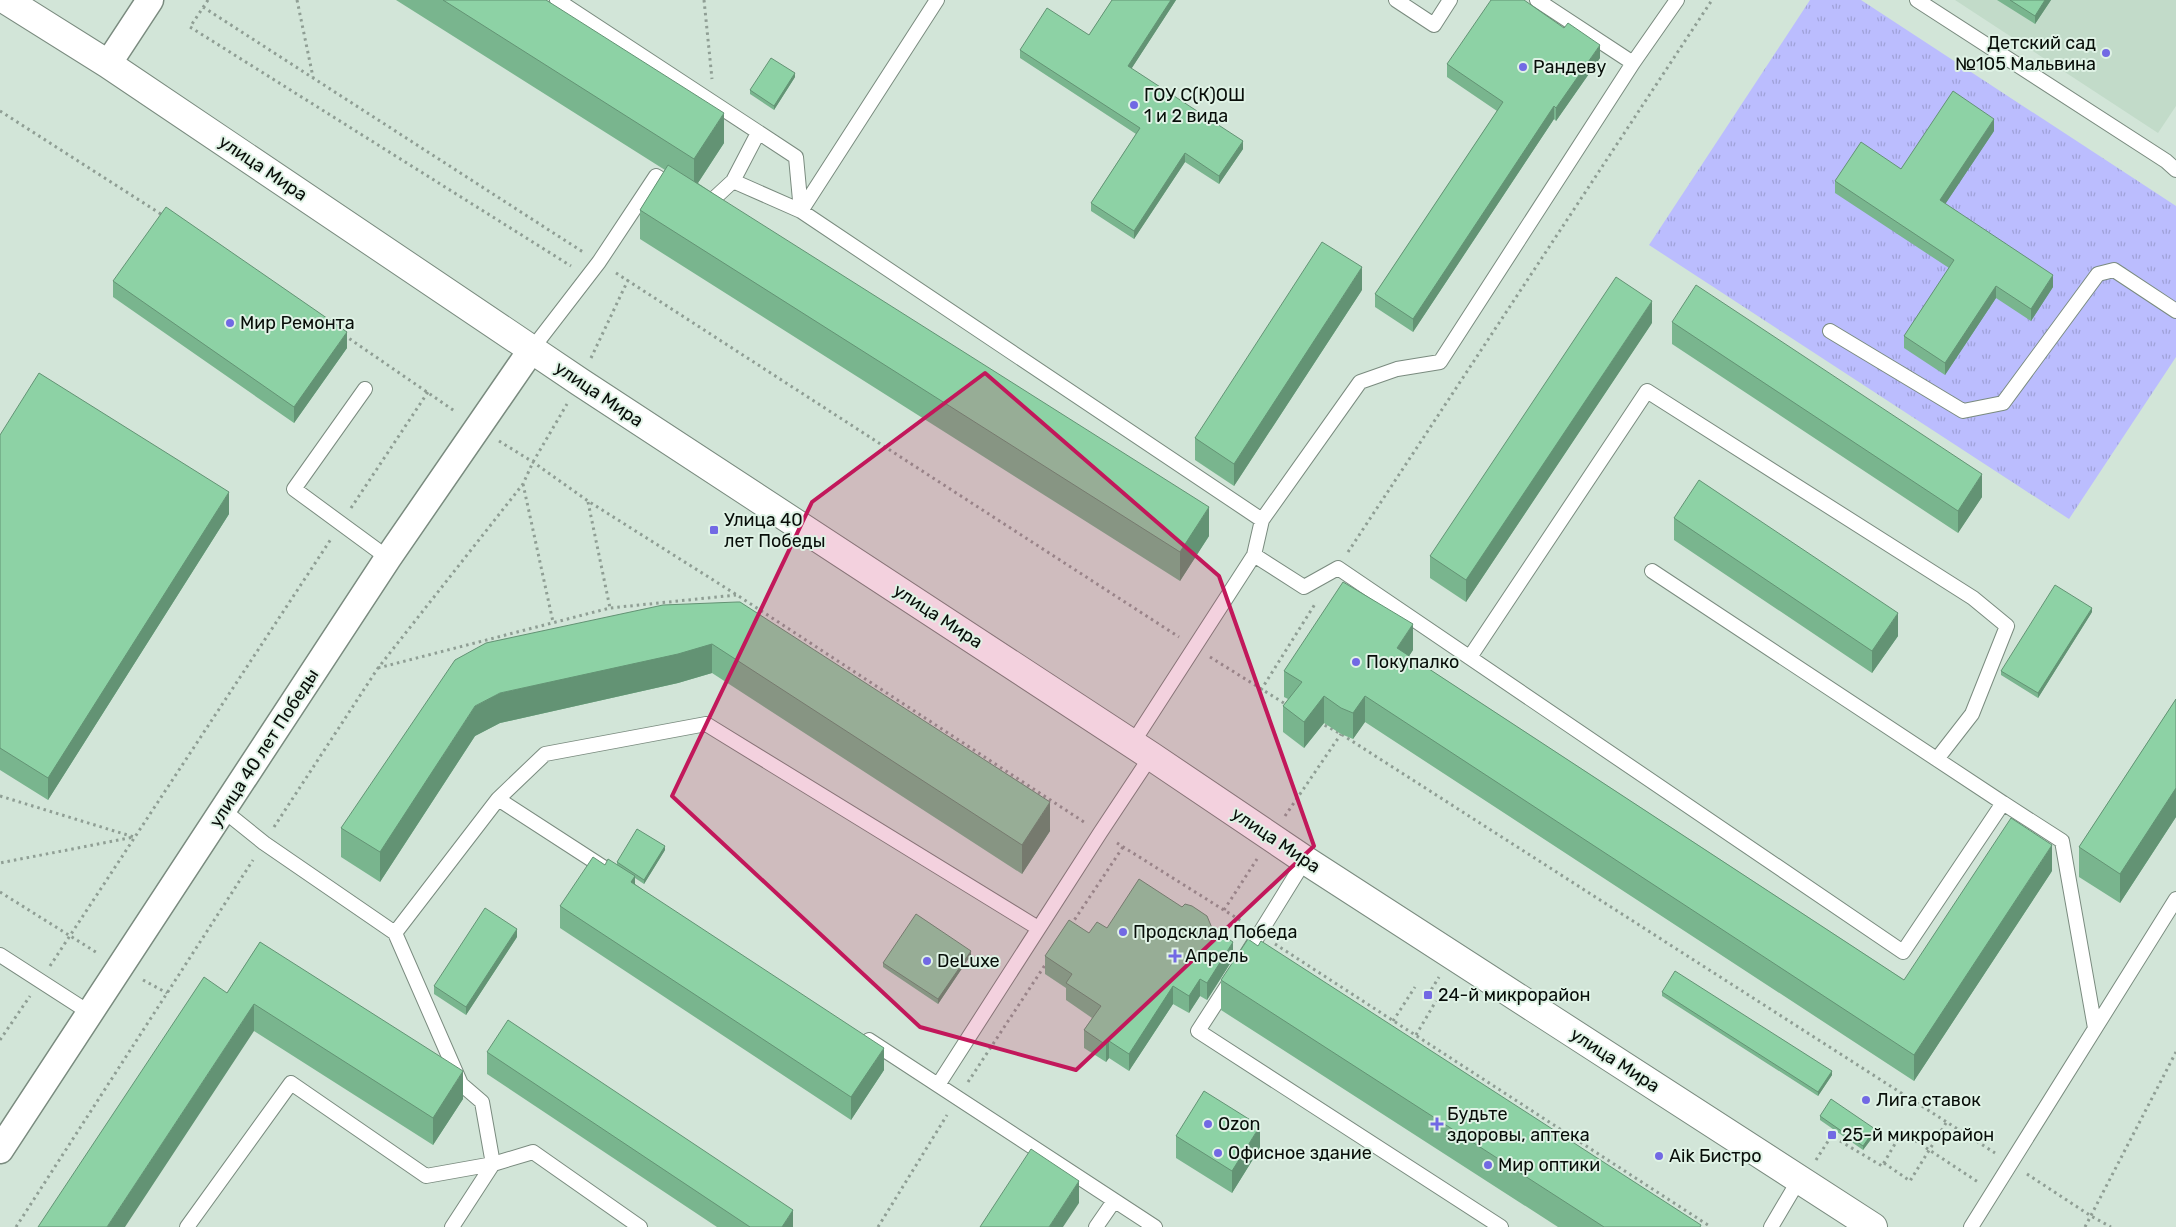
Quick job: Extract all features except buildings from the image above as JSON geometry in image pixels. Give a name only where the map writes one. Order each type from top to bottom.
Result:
[{"type":"street","name":"улица Мира","points":[[6,0],[108,64],[532,349],[1142,750],[1305,860],[1800,1178],[1873,1227]]},
{"type":"street","points":[[108,64],[150,0]]},
{"type":"street","name":"улица 40 лет Победы","points":[[3,1139],[90,1013],[388,558],[532,349]]},
{"type":"lane","points":[[557,0],[796,158],[800,211]]},
{"type":"lane","points":[[800,211],[937,0]]},
{"type":"lane","points":[[1396,0],[1434,25],[1450,0]]},
{"type":"lane","points":[[1537,0],[1633,63]]},
{"type":"lane","points":[[938,1085],[1100,833],[1194,647],[1254,555],[1262,520],[1360,382],[1397,369],[1440,362],[1633,63],[1677,0]]},
{"type":"lane","points":[[1917,0],[2166,161],[2176,170]]},
{"type":"lane","points":[[532,349],[599,262],[656,176],[706,206],[733,181],[758,133]]},
{"type":"lane","points":[[733,181],[800,211],[1262,520]]},
{"type":"lane","points":[[1830,331],[1963,411],[2003,403],[2098,274],[2114,270],[2176,311]]},
{"type":"lane","points":[[365,389],[294,489],[388,558]]},
{"type":"lane","points":[[1470,658],[1647,391],[1973,598],[2007,626],[1972,714],[1937,759]]},
{"type":"lane","points":[[1254,555],[1304,587],[1338,568],[1902,952],[2002,803]]},
{"type":"lane","points":[[1652,571],[2062,841],[2094,1028]]},
{"type":"lane","points":[[395,933],[498,799],[545,754],[706,724],[1038,928]]},
{"type":"lane","points":[[498,799],[614,875]]},
{"type":"lane","points":[[223,810],[264,843],[395,933],[461,1084],[482,1102],[493,1164],[452,1227]]},
{"type":"lane","points":[[1305,860],[1198,1031],[1501,1227]]},
{"type":"lane","points":[[1971,1227],[2176,899]]},
{"type":"lane","points":[[0,955],[90,1013]]},
{"type":"lane","points":[[855,1031],[1155,1227]]},
{"type":"lane","points":[[186,1227],[291,1083],[426,1176],[493,1164],[533,1152],[640,1227]]},
{"type":"lane","points":[[1771,1227],[1800,1178]]},
{"type":"lane","points":[[1096,1227],[1114,1202]]},
{"type":"path","points":[[208,0],[190,27],[588,277]]},
{"type":"path","points":[[297,0],[312,77]]},
{"type":"path","points":[[704,0],[714,104]]},
{"type":"path","points":[[1261,690],[1338,568],[1712,0]]},
{"type":"path","points":[[203,7],[1194,647],[1293,708]]},
{"type":"path","points":[[0,111],[170,220]]},
{"type":"path","points":[[342,333],[478,428],[533,462],[588,501],[736,595],[1100,833],[1393,1020],[1710,1227]]},
{"type":"path","points":[[0,1040],[428,392]]},
{"type":"path","points":[[523,484],[552,622]]},
{"type":"path","points":[[588,501],[610,608]]},
{"type":"path","points":[[378,668],[610,608],[736,595]]},
{"type":"path","points":[[1317,721],[1366,750],[2091,1216],[2111,1227]]},
{"type":"path","points":[[0,796],[134,837]]},
{"type":"path","points":[[0,863],[134,837]]},
{"type":"path","points":[[1069,928],[1123,847]]},
{"type":"path","points":[[0,892],[70,935]]},
{"type":"path","points":[[878,1227],[957,1098],[1048,960]]},
{"type":"path","points":[[1393,1020],[1415,987]]},
{"type":"path","points":[[1416,1035],[1436,1001]]},
{"type":"path","points":[[2085,1227],[2176,1052]]},
{"type":"path","points":[[1884,1163],[1910,1181],[1946,1123]]},
{"type":"path","points":[[1840,1141],[1882,1166],[1902,1132],[1993,1192]]},
{"type":"highlighted area","points":[[985,373],[1219,576],[1314,846],[1076,1070],[920,1027],[672,796],[812,502]]},
{"type":"shaded area","name":"Детский сад №105 Мальвина","points":[[1955,0],[2176,0],[2176,106],[2158,133]]},
{"type":"green space","points":[[1810,0],[1861,0],[2176,206],[2176,357],[2069,519],[1649,245]]},
{"type":"place","name":"Детский сад №105 Мальвина","points":[[2106,53]]},
{"type":"place","name":"Рандеву","points":[[1523,67]]},
{"type":"place","name":"ГОУ С(К)ОШ 1 и 2 вида","points":[[1134,105]]},
{"type":"place","name":"Мир Ремонта","points":[[230,323]]},
{"type":"place","name":"Улица 40 лет Победы","points":[[714,530]]},
{"type":"place","name":"Покупалко","points":[[1356,662]]},
{"type":"place","name":"Продсклад Победа","points":[[1123,932]]},
{"type":"place","name":"Апрель","points":[[1175,956]]},
{"type":"place","name":"DeLuxe","points":[[927,961]]},
{"type":"place","name":"24-й микрорайон","points":[[1428,995]]},
{"type":"place","name":"Лига ставок","points":[[1866,1100]]},
{"type":"place","name":"Ozon","points":[[1208,1124]]},
{"type":"place","name":"Будьте здоровы, аптека","points":[[1437,1124]]},
{"type":"place","name":"25-й микрорайон","points":[[1832,1135]]},
{"type":"place","name":"Офисное здание","points":[[1218,1153]]},
{"type":"place","name":"Aik Бистро","points":[[1659,1156]]},
{"type":"place","name":"Мир оптики","points":[[1488,1165]]}]
